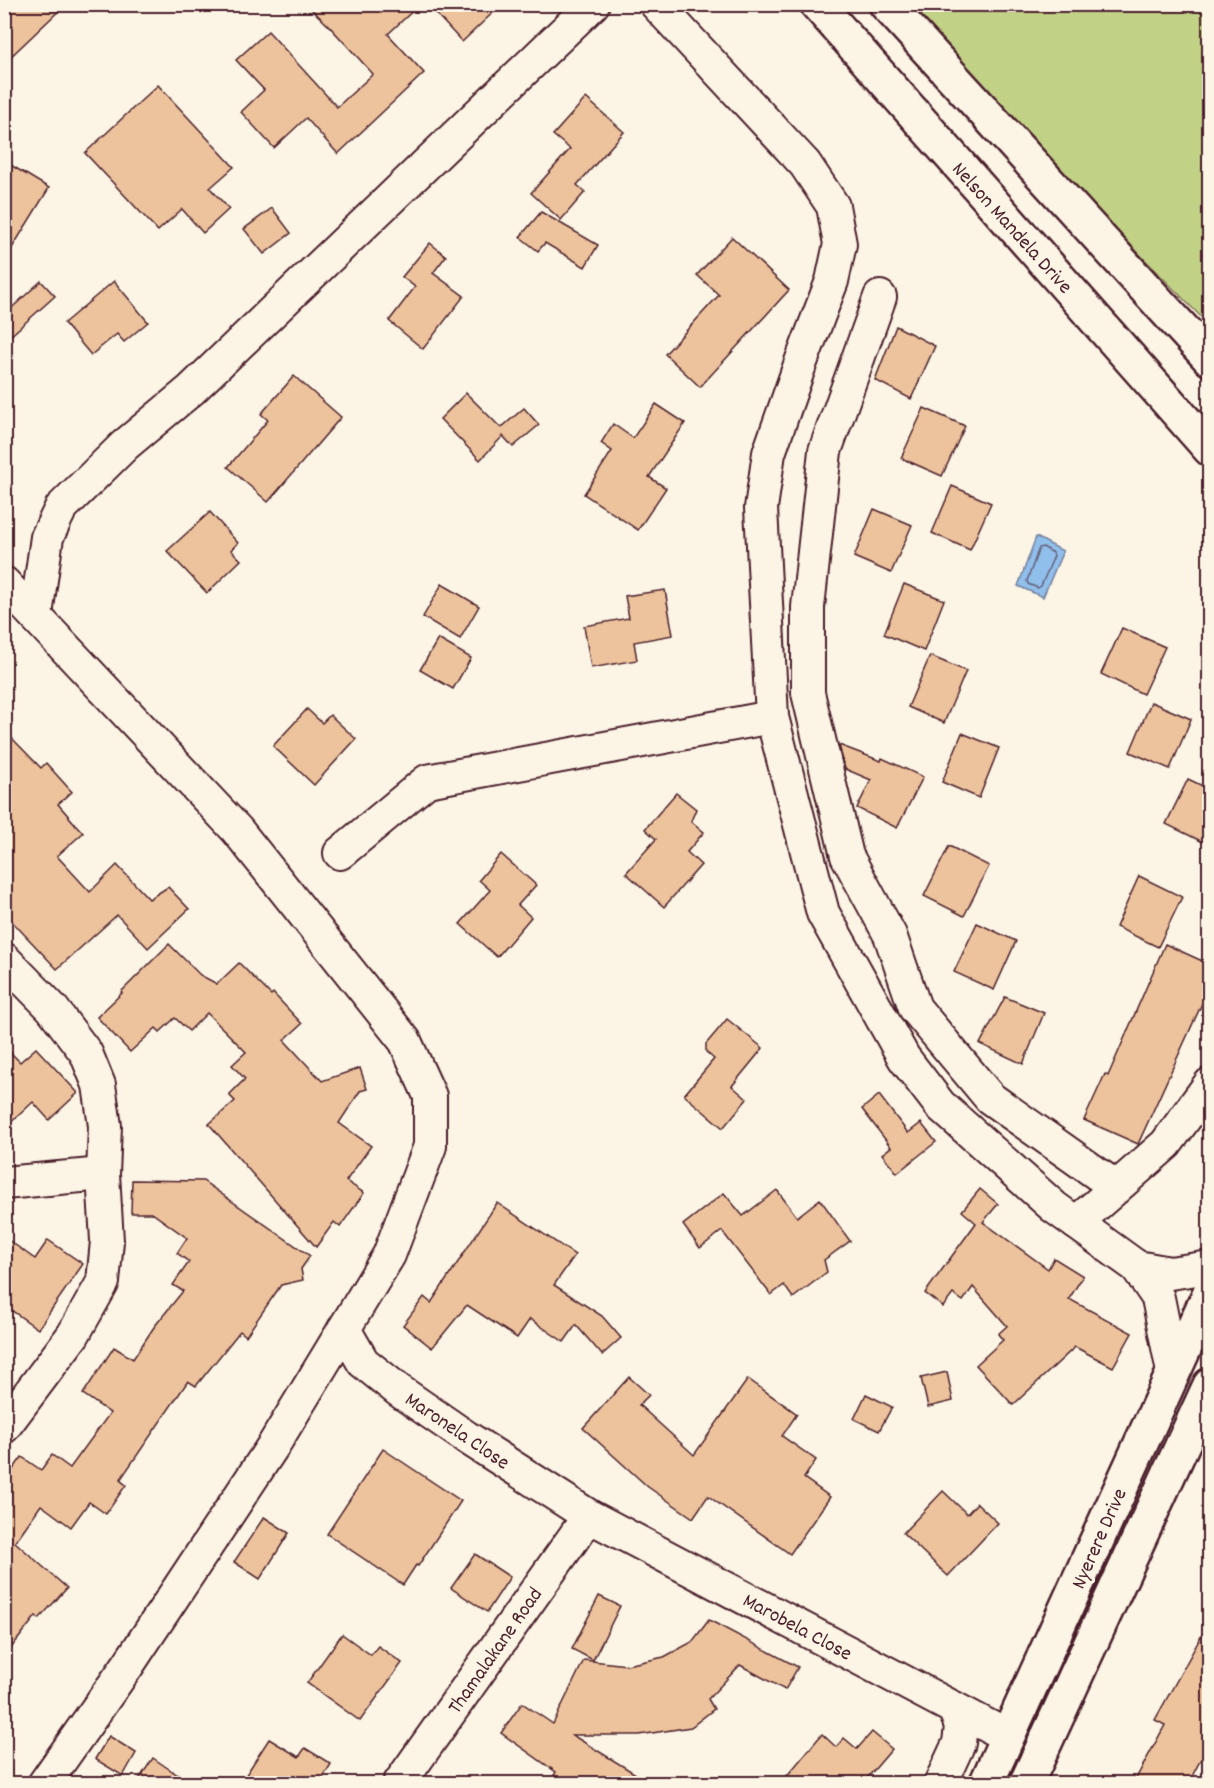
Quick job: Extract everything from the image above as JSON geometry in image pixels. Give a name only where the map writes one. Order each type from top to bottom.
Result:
[{"type":"main road","name":"Nelson Mandela Drive","points":[[817,4],[1209,449]]},
{"type":"main road","points":[[886,4],[1209,359]]},
{"type":"main road","name":"Nyerere Drive","points":[[986,1784],[1209,1292]]},
{"type":"main road","name":"Nyerere Drive","points":[[1026,1784],[1209,1385]]},
{"type":"street","points":[[36,615],[47,537],[60,508],[125,446],[191,390],[592,4]]},
{"type":"street","points":[[656,4],[805,164],[833,206],[840,244],[832,280],[769,453],[761,508],[772,717],[823,913],[904,1058],[940,1105],[1054,1207],[1137,1267],[1158,1298],[1173,1372]]},
{"type":"street","points":[[880,297],[825,451],[808,608],[808,693],[847,856],[890,935],[915,1008],[990,1098],[1116,1187]]},
{"type":"street","points":[[4,583],[237,830],[405,1041],[430,1096],[430,1146],[389,1255],[266,1456],[128,1665],[44,1784]]},
{"type":"street","points":[[340,853],[427,781],[772,717]]},
{"type":"street","points":[[4,958],[52,1008],[86,1053],[99,1085],[105,1126],[103,1174],[107,1240],[103,1282],[73,1335],[4,1427]]},
{"type":"street","points":[[1076,1223],[1166,1144],[1209,1084]]},
{"type":"street","points":[[4,1183],[103,1174]]},
{"type":"street","points":[[1137,1267],[1170,1273],[1209,1267]]},
{"type":"street","name":"Maronela Close","points":[[344,1329],[363,1362],[398,1390],[589,1516]]},
{"type":"street","name":"Marobela Close","points":[[589,1516],[1007,1736]]},
{"type":"street","name":"Thamalakane Road","points":[[399,1784],[589,1516]]},
{"type":"street","points":[[940,1784],[959,1743],[961,1726],[954,1708]]},
{"type":"green space","points":[[909,5],[1209,5],[1209,325],[1111,225]]},
{"type":"water","points":[[1036,537],[1063,551],[1043,597],[1018,586]]},
{"type":"building","points":[[4,4],[66,4],[4,63]]},
{"type":"building","points":[[306,4],[420,4],[388,34],[424,73],[338,154],[306,118],[274,148],[241,112],[264,90],[236,60],[268,31],[337,107],[373,74]]},
{"type":"building","points":[[427,4],[502,4],[462,42]]},
{"type":"building","points":[[158,85],[234,167],[210,188],[229,209],[203,233],[182,209],[158,231],[85,153]]},
{"type":"building","points":[[586,98],[624,132],[577,185],[585,192],[561,220],[531,193],[570,149],[553,135]]},
{"type":"building","points":[[4,161],[49,188],[4,261]]},
{"type":"building","points":[[272,208],[291,233],[264,254],[244,229]]},
{"type":"building","points":[[541,212],[598,245],[585,267],[545,243],[538,251],[520,237]]},
{"type":"building","points":[[732,237],[789,290],[700,387],[665,354],[719,295],[697,275]]},
{"type":"building","points":[[430,243],[446,256],[433,273],[464,296],[423,349],[389,321],[415,287],[402,277]]},
{"type":"building","points":[[41,281],[55,296],[7,339],[4,336],[4,315]]},
{"type":"building","points":[[114,281],[148,322],[124,342],[117,334],[91,355],[64,323]]},
{"type":"building","points":[[896,326],[935,346],[911,399],[875,380]]},
{"type":"building","points":[[294,376],[341,417],[268,502],[228,467],[268,420],[261,414]]},
{"type":"building","points":[[466,393],[501,428],[524,408],[539,425],[513,447],[503,436],[480,460],[440,419]]},
{"type":"building","points":[[656,404],[685,423],[649,477],[666,488],[638,530],[584,494],[612,451],[601,443],[613,424],[633,438]]},
{"type":"building","points":[[924,408],[965,426],[942,476],[901,458]]},
{"type":"building","points":[[952,486],[991,503],[970,550],[932,533]]},
{"type":"building","points":[[874,509],[912,525],[891,573],[854,557]]},
{"type":"building","points":[[210,512],[238,543],[231,550],[241,560],[207,593],[167,551]]},
{"type":"building","points":[[442,584],[479,606],[460,639],[423,617]]},
{"type":"building","points":[[904,584],[944,600],[924,651],[884,634]]},
{"type":"building","points":[[665,590],[673,635],[634,642],[637,660],[591,668],[584,626],[629,618],[625,596]]},
{"type":"building","points":[[1122,628],[1165,647],[1143,694],[1101,674]]},
{"type":"building","points":[[438,639],[471,658],[453,689],[420,670]]},
{"type":"building","points":[[930,656],[966,671],[944,723],[908,707]]},
{"type":"building","points":[[1151,702],[1191,719],[1170,769],[1130,752]]},
{"type":"building","points":[[307,709],[322,723],[330,715],[356,739],[314,785],[273,746]]},
{"type":"building","points":[[4,730],[41,768],[46,763],[72,792],[58,804],[83,833],[57,856],[90,892],[117,865],[149,899],[168,887],[189,909],[148,948],[117,915],[57,969],[4,913]]},
{"type":"building","points":[[962,733],[999,748],[979,798],[942,782]]},
{"type":"building","points":[[839,745],[881,761],[882,758],[923,777],[897,828],[857,808],[871,780],[845,769]]},
{"type":"building","points":[[1188,779],[1209,789],[1209,845],[1166,824]]},
{"type":"building","points":[[676,793],[696,809],[691,821],[704,832],[687,852],[701,865],[664,907],[626,873],[656,839],[645,829]]},
{"type":"building","points":[[949,846],[989,866],[964,916],[924,896]]},
{"type":"building","points":[[501,854],[536,885],[518,905],[531,917],[497,957],[460,924],[490,890],[479,880]]},
{"type":"building","points":[[1139,876],[1182,897],[1158,947],[1116,927]]},
{"type":"building","points":[[977,923],[1016,941],[994,990],[954,972]]},
{"type":"building","points":[[169,944],[200,975],[217,984],[239,963],[271,995],[273,993],[302,1024],[284,1040],[322,1081],[360,1068],[367,1089],[360,1091],[339,1123],[371,1146],[346,1181],[364,1193],[340,1227],[334,1222],[316,1247],[209,1124],[235,1101],[229,1095],[245,1079],[232,1065],[246,1052],[207,1013],[189,1031],[175,1018],[160,1032],[156,1028],[130,1052],[97,1017]]},
{"type":"building","points":[[1165,944],[1209,964],[1209,988],[1138,1144],[1084,1120],[1105,1074],[1108,1076]]},
{"type":"building","points":[[1005,997],[1044,1013],[1023,1064],[980,1044]]},
{"type":"building","points":[[727,1019],[763,1048],[732,1086],[747,1099],[723,1128],[684,1095],[714,1059],[706,1052],[706,1044]]},
{"type":"building","points":[[4,1046],[20,1062],[36,1048],[78,1093],[49,1120],[33,1102],[4,1129]]},
{"type":"building","points":[[879,1095],[908,1133],[921,1123],[936,1142],[897,1173],[882,1154],[891,1147],[862,1109]]},
{"type":"building","points":[[132,1180],[203,1181],[310,1256],[301,1269],[303,1280],[281,1285],[246,1336],[240,1331],[196,1386],[188,1381],[120,1480],[126,1485],[106,1514],[89,1502],[71,1527],[41,1505],[15,1542],[67,1588],[39,1619],[36,1616],[4,1657],[4,1482],[22,1457],[41,1470],[52,1455],[70,1468],[110,1413],[83,1394],[114,1347],[133,1359],[154,1327],[183,1291],[173,1285],[189,1262],[177,1253],[187,1238],[152,1213],[131,1213]]},
{"type":"building","points":[[980,1189],[998,1204],[983,1222],[1048,1269],[1054,1258],[1083,1276],[1069,1299],[1132,1333],[1113,1367],[1075,1347],[1013,1405],[976,1365],[1003,1340],[998,1334],[1007,1326],[973,1287],[963,1301],[953,1294],[943,1307],[925,1293],[976,1223],[962,1211]]},
{"type":"building","points":[[777,1190],[797,1217],[820,1199],[850,1241],[824,1260],[827,1272],[793,1298],[784,1285],[771,1295],[722,1231],[700,1248],[683,1225],[724,1193],[743,1216]]},
{"type":"building","points":[[497,1203],[575,1255],[554,1285],[602,1316],[621,1338],[602,1355],[576,1325],[564,1342],[530,1319],[517,1338],[467,1305],[432,1348],[403,1325],[424,1297],[431,1303]]},
{"type":"building","points":[[4,1237],[35,1259],[48,1240],[83,1264],[38,1329],[4,1305]]},
{"type":"building","points":[[947,1372],[953,1401],[928,1407],[921,1378]]},
{"type":"building","points":[[629,1377],[649,1395],[639,1405],[694,1455],[748,1379],[797,1414],[782,1436],[816,1460],[804,1478],[830,1497],[790,1554],[708,1496],[693,1518],[648,1487],[583,1428]]},
{"type":"building","points":[[866,1394],[892,1407],[879,1431],[854,1419]]},
{"type":"building","points":[[383,1449],[461,1501],[403,1585],[327,1534]]},
{"type":"building","points":[[943,1491],[967,1514],[977,1503],[998,1523],[948,1576],[903,1533]]},
{"type":"building","points":[[264,1517],[289,1533],[260,1579],[234,1562]]},
{"type":"building","points":[[475,1554],[510,1577],[487,1612],[451,1588]]},
{"type":"building","points":[[599,1596],[620,1606],[593,1660],[572,1649]]},
{"type":"building","points":[[709,1620],[798,1667],[785,1690],[740,1665],[708,1699],[714,1709],[691,1727],[639,1735],[572,1735],[652,1784],[549,1784],[556,1772],[501,1733],[522,1703],[553,1724],[584,1660],[627,1665],[664,1657],[692,1642]]},
{"type":"building","points":[[1209,1622],[1209,1763],[1201,1759],[1188,1784],[1133,1784],[1165,1725],[1155,1720]]},
{"type":"building","points":[[342,1634],[371,1655],[378,1646],[402,1663],[360,1721],[307,1683]]},
{"type":"building","points":[[872,1732],[892,1749],[862,1784],[780,1784],[822,1734],[836,1747],[844,1738],[857,1749]]},
{"type":"building","points":[[109,1736],[136,1753],[123,1776],[95,1759]]},
{"type":"building","points":[[269,1739],[299,1757],[305,1748],[331,1764],[319,1784],[240,1784]]},
{"type":"building","points":[[153,1758],[191,1784],[136,1784]]}]
